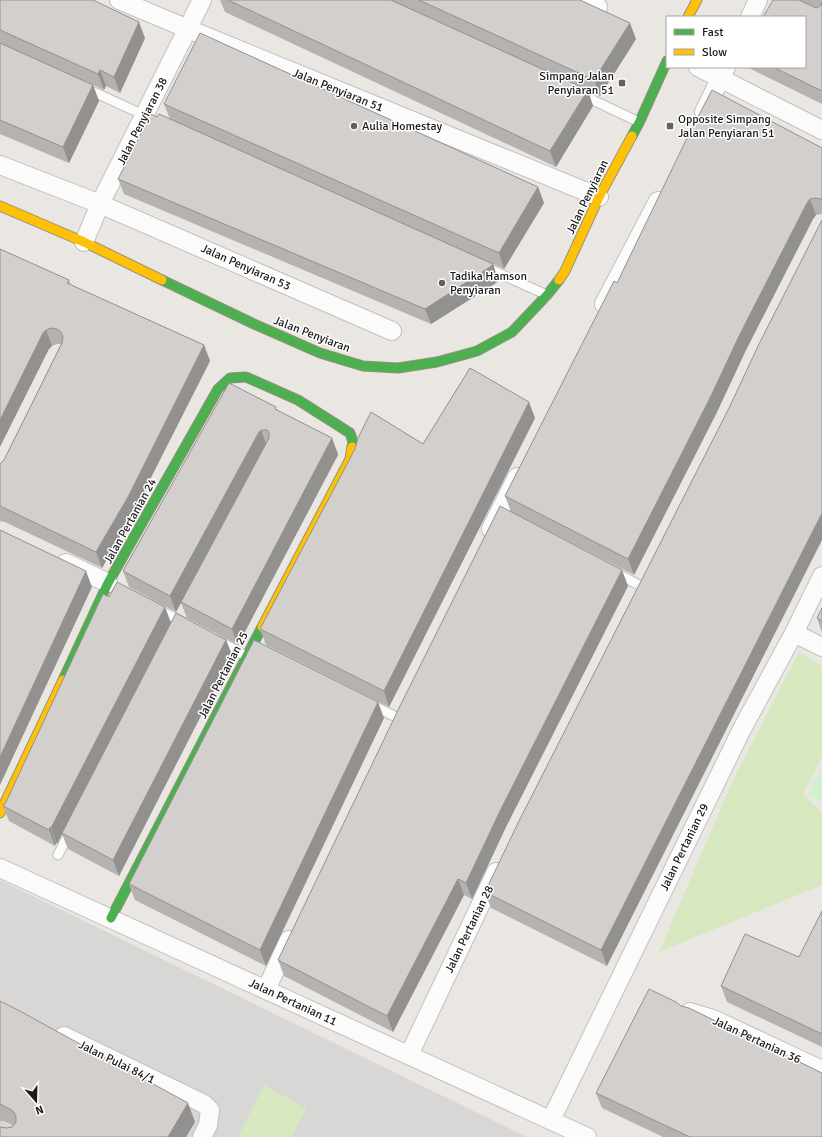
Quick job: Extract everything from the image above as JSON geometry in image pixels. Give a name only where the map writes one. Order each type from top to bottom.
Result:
[{"type":"street","name":"Jalan Penyiaran 51","points":[[119,0],[188,30],[599,197]]},
{"type":"street","name":"Jalan Penyiaran 38","points":[[84,242],[100,204],[148,117],[202,0]]},
{"type":"street","points":[[689,16],[697,0]]},
{"type":"street","points":[[750,16],[758,0]]},
{"type":"street","name":"Jalan Penyiaran","points":[[0,206],[84,242],[320,353],[363,366],[398,368],[437,362],[477,351],[512,332],[547,295],[565,271],[599,197],[639,123],[666,63]]},
{"type":"street","points":[[702,68],[724,73],[822,130]]},
{"type":"street","points":[[696,127],[724,73]]},
{"type":"street","name":"Jalan Penyiaran 53","points":[[0,165],[100,204],[392,331]]},
{"type":"street","points":[[595,321],[664,189]]},
{"type":"street","name":"Jalan Pertanian 24","points":[[0,813],[112,585],[218,389],[230,378],[246,377],[298,400],[350,433],[353,442]]},
{"type":"street","name":"Jalan Pertanian 25","points":[[111,918],[246,656],[255,647],[350,459],[353,442]]},
{"type":"street","points":[[485,540],[503,513],[524,462]]},
{"type":"street","points":[[54,557],[112,585]]},
{"type":"street","name":"Jalan Pertanian 29","points":[[551,1120],[742,728],[794,633],[822,576]]},
{"type":"street","points":[[794,633],[822,648]]},
{"type":"street","name":"Jalan Pertanian 28","points":[[409,1055],[502,861]]},
{"type":"street","name":"Jalan Pertanian 11","points":[[0,868],[587,1137]]},
{"type":"street","points":[[266,990],[296,925]]},
{"type":"street","name":"Jalan Pertanian 36","points":[[690,1012],[713,1019],[822,1070]]},
{"type":"street","name":"Jalan Pulai 84/1","points":[[49,1029],[204,1104],[210,1110],[208,1125],[202,1137]]},
{"type":"lane","points":[[80,86],[148,117]]},
{"type":"lane","points":[[571,89],[639,123]]},
{"type":"lane","points":[[475,263],[547,295]]},
{"type":"lane","points":[[605,567],[640,586]]},
{"type":"lane","points":[[147,604],[193,628]]},
{"type":"lane","points":[[213,638],[246,656]]},
{"type":"lane","points":[[361,700],[396,717]]},
{"type":"lane","points":[[58,855],[76,821]]},
{"type":"shaded area","points":[[0,880],[527,1137],[0,1137]]},
{"type":"green space","points":[[799,652],[822,666],[822,758],[803,794],[822,813],[822,885],[659,952],[733,780]]},
{"type":"green space","points":[[822,768],[822,803],[807,793]]},
{"type":"green space","points":[[264,1085],[306,1108],[292,1137],[238,1137]]},
{"type":"building","points":[[0,0],[93,0],[139,22],[114,77],[100,70],[98,74],[0,30]]},
{"type":"building","points":[[228,0],[391,0],[588,90],[550,151]]},
{"type":"building","points":[[419,0],[580,0],[630,23],[594,80]]},
{"type":"building","points":[[773,0],[799,0],[817,8],[822,2],[822,91],[775,68],[806,68],[806,16],[764,16]]},
{"type":"building","points":[[200,33],[538,187],[499,253],[164,104]]},
{"type":"building","points":[[0,43],[93,85],[63,147],[0,120]]},
{"type":"building","points":[[712,90],[822,148],[822,200],[815,198],[810,199],[807,203],[628,559],[505,496],[614,281],[617,283],[689,134]]},
{"type":"building","points":[[151,114],[157,117],[159,114],[493,264],[425,309],[118,179]]},
{"type":"building","points":[[822,220],[822,513],[601,950],[485,892],[519,821],[730,406],[759,344]]},
{"type":"building","points":[[0,249],[69,280],[67,283],[204,345],[128,497],[96,552],[0,506],[0,464],[4,460],[62,343],[63,337],[61,332],[57,329],[51,328],[43,333],[0,420]]},
{"type":"building","points":[[470,368],[529,402],[384,691],[260,629],[355,449],[358,438],[371,412],[423,444]]},
{"type":"building","points":[[229,383],[276,407],[275,409],[332,438],[232,629],[181,602],[269,438],[269,432],[267,430],[261,430],[259,432],[170,596],[123,571]]},
{"type":"building","points":[[500,506],[622,570],[500,811],[466,883],[458,879],[387,1016],[278,960],[400,706]]},
{"type":"building","points":[[0,530],[86,571],[0,757]]},
{"type":"building","points":[[117,582],[165,607],[49,830],[3,806],[103,594],[109,597]]},
{"type":"building","points":[[822,608],[822,621],[817,618]]},
{"type":"building","points":[[176,613],[226,640],[113,860],[62,833]]},
{"type":"building","points":[[254,640],[378,702],[260,950],[129,884]]},
{"type":"building","points":[[822,911],[822,1034],[721,986],[745,934],[799,957]]},
{"type":"building","points":[[649,989],[681,1006],[689,1008],[822,1073],[822,1137],[690,1137],[596,1093]]},
{"type":"building","points":[[0,1001],[188,1103],[168,1137],[0,1137],[0,1127],[12,1127],[16,1122],[16,1117],[14,1112],[0,1104]]},
{"type":"traffic: fast","points":[[632,136],[666,63]]},
{"type":"traffic: fast","points":[[162,280],[254,324],[320,353],[363,366],[398,368],[437,362],[477,351],[512,332],[559,280]]},
{"type":"traffic: fast","points":[[63,680],[108,583],[218,389],[230,378],[246,377],[298,400],[350,433],[353,442],[352,447]]},
{"type":"traffic: fast","points":[[111,918],[262,627]]},
{"type":"traffic: slow","points":[[689,16],[697,0]]},
{"type":"traffic: slow","points":[[559,280],[565,271],[599,197],[632,136]]},
{"type":"traffic: slow","points":[[0,206],[84,242],[162,280]]},
{"type":"traffic: slow","points":[[262,627],[350,459],[352,447]]},
{"type":"traffic: slow","points":[[0,813],[63,680]]},
{"type":"place","name":"Simpang Jalan Penyiaran 51","points":[[622,83]]},
{"type":"place","name":"Aulia Homestay","points":[[354,126]]},
{"type":"place","name":"Opposite Simpang Jalan Penyiaran 51","points":[[670,126]]},
{"type":"place","name":"Tadika Hamson Penyiaran","points":[[442,283]]}]
